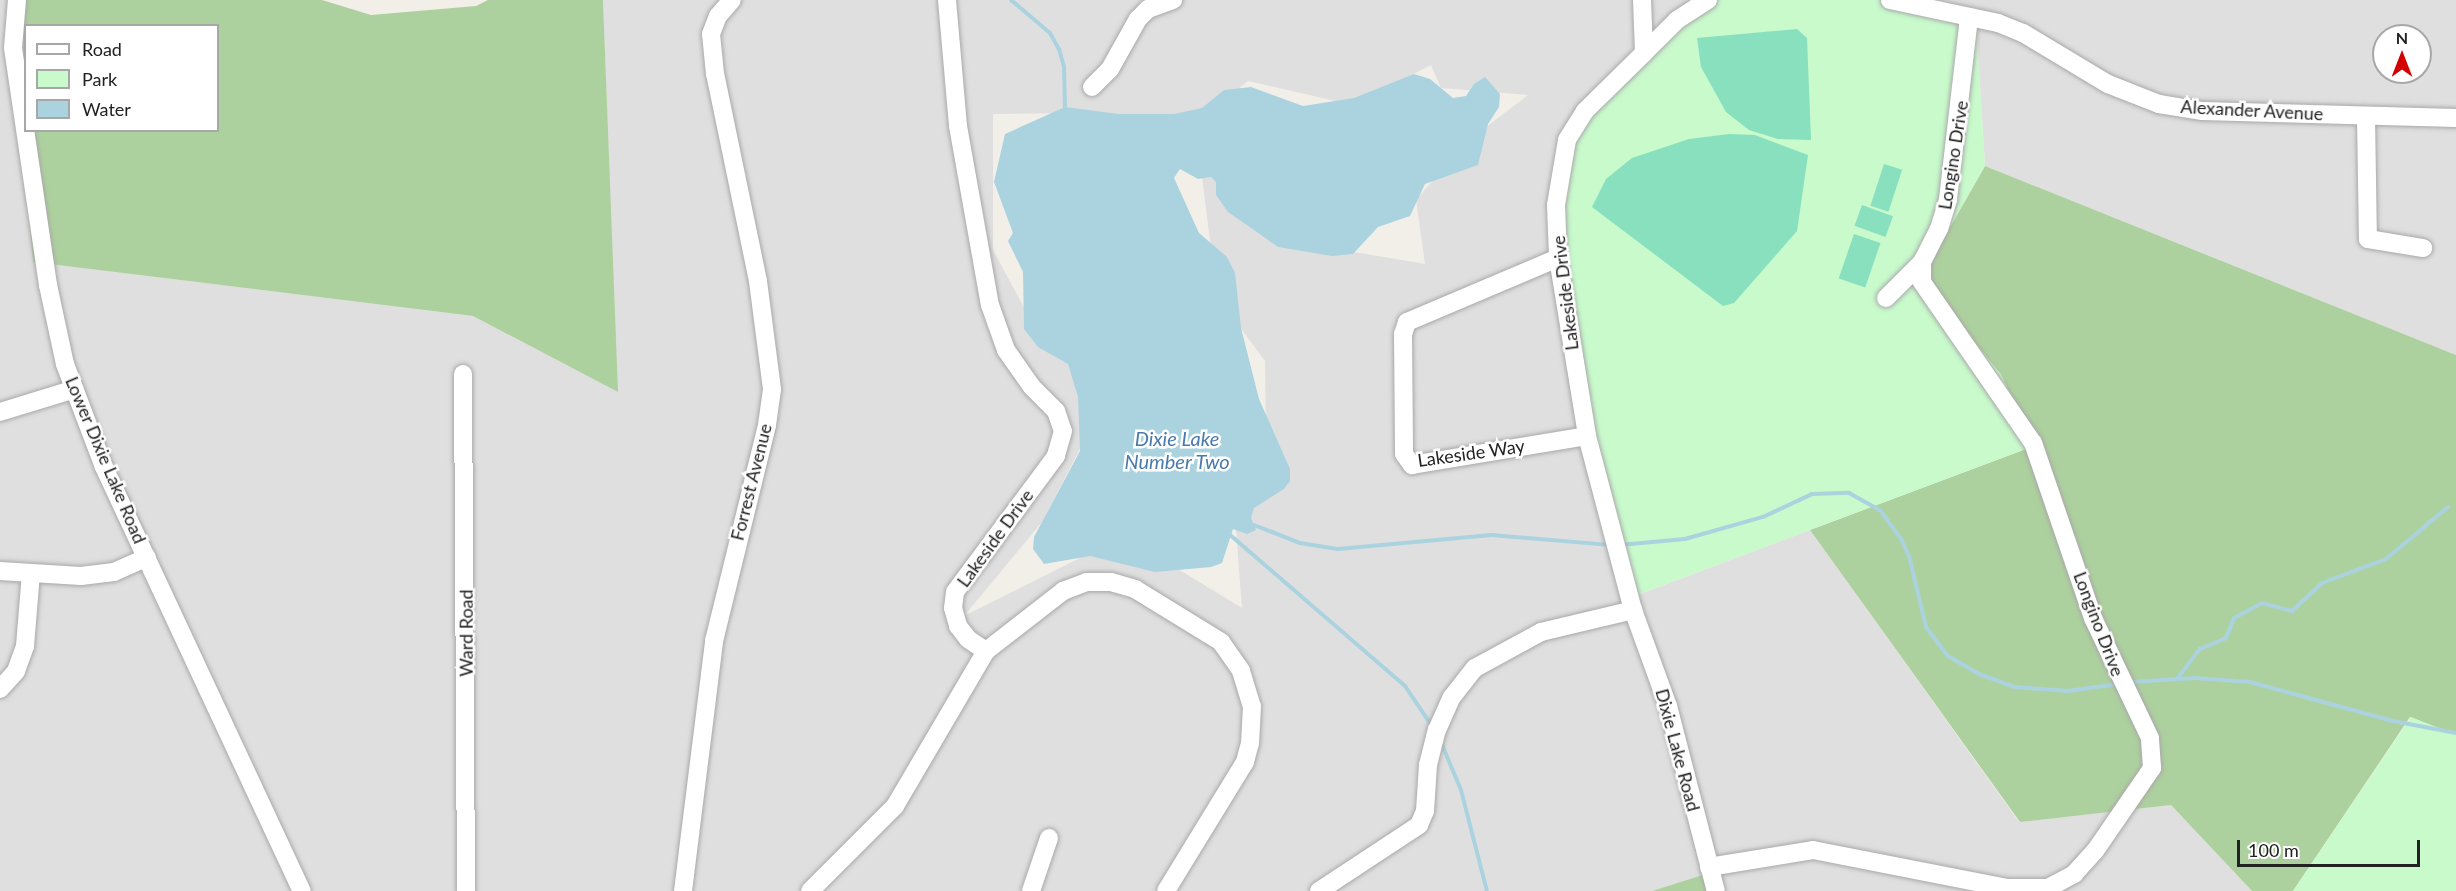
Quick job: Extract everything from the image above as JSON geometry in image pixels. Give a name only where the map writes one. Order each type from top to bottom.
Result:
[{"type":"street","name":"Lower Dixie Lake Road","points":[[16,0],[7,32],[48,285],[75,389],[104,467],[302,891]]},
{"type":"street","name":"Forrest Avenue","points":[[683,891],[714,641],[767,425],[772,389],[759,281],[715,74],[711,34],[718,16],[732,0]]},
{"type":"street","name":"Lakeside Drive","points":[[947,0],[958,126],[996,327],[1018,370],[1056,411],[1064,431],[1056,456],[955,592],[953,608],[958,626],[968,639],[986,651]]},
{"type":"street","points":[[1092,87],[1110,69],[1138,19],[1148,9],[1173,0]]},
{"type":"street","points":[[1642,0],[1644,53]]},
{"type":"street","points":[[1644,53],[1677,20],[1708,0]]},
{"type":"street","name":"Alexander Avenue","points":[[1890,0],[1969,16],[2023,33],[2108,84],[2159,104],[2202,111],[2456,118]]},
{"type":"street","name":"Longino Drive","points":[[1709,867],[1813,850],[2006,889],[2048,888],[2074,874],[2141,787],[2154,760],[2150,738],[2093,618],[2033,443],[1927,294],[1922,282],[1922,262],[1940,229],[1948,199],[1969,16]]},
{"type":"street","name":"Lakeside Drive","points":[[1633,610],[1587,436],[1558,258],[1556,205],[1567,140],[1585,111],[1644,53]]},
{"type":"street","points":[[2366,116],[2368,239],[2423,248]]},
{"type":"street","name":"Lakeside Way","points":[[1558,258],[1407,322],[1403,334],[1404,454],[1412,465],[1587,436]]},
{"type":"street","points":[[1886,298],[1922,262]]},
{"type":"street","name":"Ward Road","points":[[463,375],[466,891]]},
{"type":"street","points":[[0,412],[75,389]]},
{"type":"street","points":[[0,571],[81,576],[114,572],[147,557]]},
{"type":"street","points":[[0,689],[16,671],[25,646],[31,573]]},
{"type":"street","points":[[810,891],[895,806],[986,651],[1063,591],[1086,582],[1111,582],[1136,589],[1208,630],[1232,655],[1248,687],[1252,706],[1250,743],[1236,779],[1166,891]]},
{"type":"street","points":[[1319,891],[1419,825],[1425,811],[1428,765],[1437,730],[1452,697],[1475,668],[1541,632],[1633,610]]},
{"type":"street","name":"Dixie Lake Road","points":[[1633,610],[1668,706],[1716,891]]},
{"type":"street","points":[[1031,891],[1049,838]]},
{"type":"shaded area","points":[[0,0],[14,0],[33,262],[473,316],[617,391],[603,0],[1698,0],[1648,31],[1577,119],[1553,248],[1561,335],[1594,440],[1627,599],[1810,530],[2019,822],[2171,805],[2252,891],[1719,891],[1715,871],[1652,891],[0,891]],"holes":[[[1431,65],[1441,88],[1528,95],[1464,144],[1416,200],[1425,264],[1289,241],[1201,169],[1217,296],[1265,361],[1266,440],[1234,504],[1242,608],[1178,569],[1090,553],[964,616],[1042,522],[1113,385],[1040,337],[993,250],[993,114],[1081,113],[1200,121],[1248,81],[1353,105]]]},
{"type":"shaded area","points":[[1914,0],[2456,0],[2456,355],[1985,166],[1976,22]]},
{"type":"green space","points":[[14,0],[322,0],[371,15],[476,6],[488,0],[603,0],[618,392],[473,316],[33,262],[11,19]]},
{"type":"green space","points":[[1698,0],[1914,0],[1976,22],[1985,166],[1921,278],[2001,374],[2034,446],[1626,599],[1594,440],[1561,335],[1553,248],[1577,119],[1648,31]]},
{"type":"green space","points":[[1797,29],[1807,38],[1811,140],[1778,139],[1749,130],[1726,112],[1701,67],[1697,38]]},
{"type":"green space","points":[[1729,134],[1755,135],[1808,155],[1797,231],[1734,303],[1723,306],[1592,207],[1606,179],[1632,158],[1689,139]]},
{"type":"green space","points":[[1884,164],[1902,170],[1888,212],[1870,206]]},
{"type":"green space","points":[[1985,166],[2456,355],[2456,735],[2410,717],[2293,891],[2252,891],[2171,805],[2020,822],[1810,530],[2034,446],[1921,278]]},
{"type":"green space","points":[[1862,205],[1893,216],[1885,237],[1854,226]]},
{"type":"green space","points":[[1854,234],[1880,243],[1865,288],[1839,278]]},
{"type":"green space","points":[[2411,717],[2456,735],[2456,891],[2293,891]]},
{"type":"green space","points":[[1715,871],[1719,891],[1652,891]]},
{"type":"water","name":"Dixie Lake Number Two","points":[[1414,74],[1430,79],[1453,98],[1466,96],[1474,84],[1485,77],[1500,94],[1499,107],[1488,124],[1478,165],[1425,184],[1410,216],[1378,227],[1353,254],[1332,256],[1278,247],[1228,212],[1216,195],[1216,182],[1211,177],[1198,179],[1180,169],[1174,178],[1199,233],[1227,257],[1235,273],[1241,328],[1259,399],[1290,469],[1290,481],[1284,489],[1254,508],[1251,518],[1256,530],[1247,534],[1233,529],[1222,563],[1211,567],[1155,572],[1090,556],[1044,564],[1033,549],[1034,537],[1080,451],[1078,397],[1068,364],[1038,347],[1024,329],[1023,272],[1008,241],[1013,233],[994,182],[1005,134],[1065,107],[1119,114],[1174,114],[1202,108],[1224,90],[1251,87],[1303,106],[1354,98]]},
{"type":"waterway","points":[[1011,0],[1050,33],[1059,49],[1064,67],[1065,107]]},
{"type":"waterway","points":[[1620,545],[1685,539],[1763,517],[1812,494],[1849,493],[1880,510],[1901,539],[1909,556],[1926,627],[1948,656],[1979,674],[2014,687],[2068,691],[2118,684]]},
{"type":"waterway","points":[[2177,679],[2200,649],[2226,638],[2234,618],[2262,603],[2292,611],[2322,583],[2386,559],[2448,507]]},
{"type":"waterway","points":[[1254,525],[1300,543],[1338,549],[1491,535],[1609,545]]},
{"type":"waterway","points":[[1229,534],[1405,686],[1432,726]]},
{"type":"waterway","points":[[2131,682],[2195,678],[2250,682],[2393,721],[2456,733]]},
{"type":"waterway","points":[[1440,740],[1461,790],[1487,891]]}]
